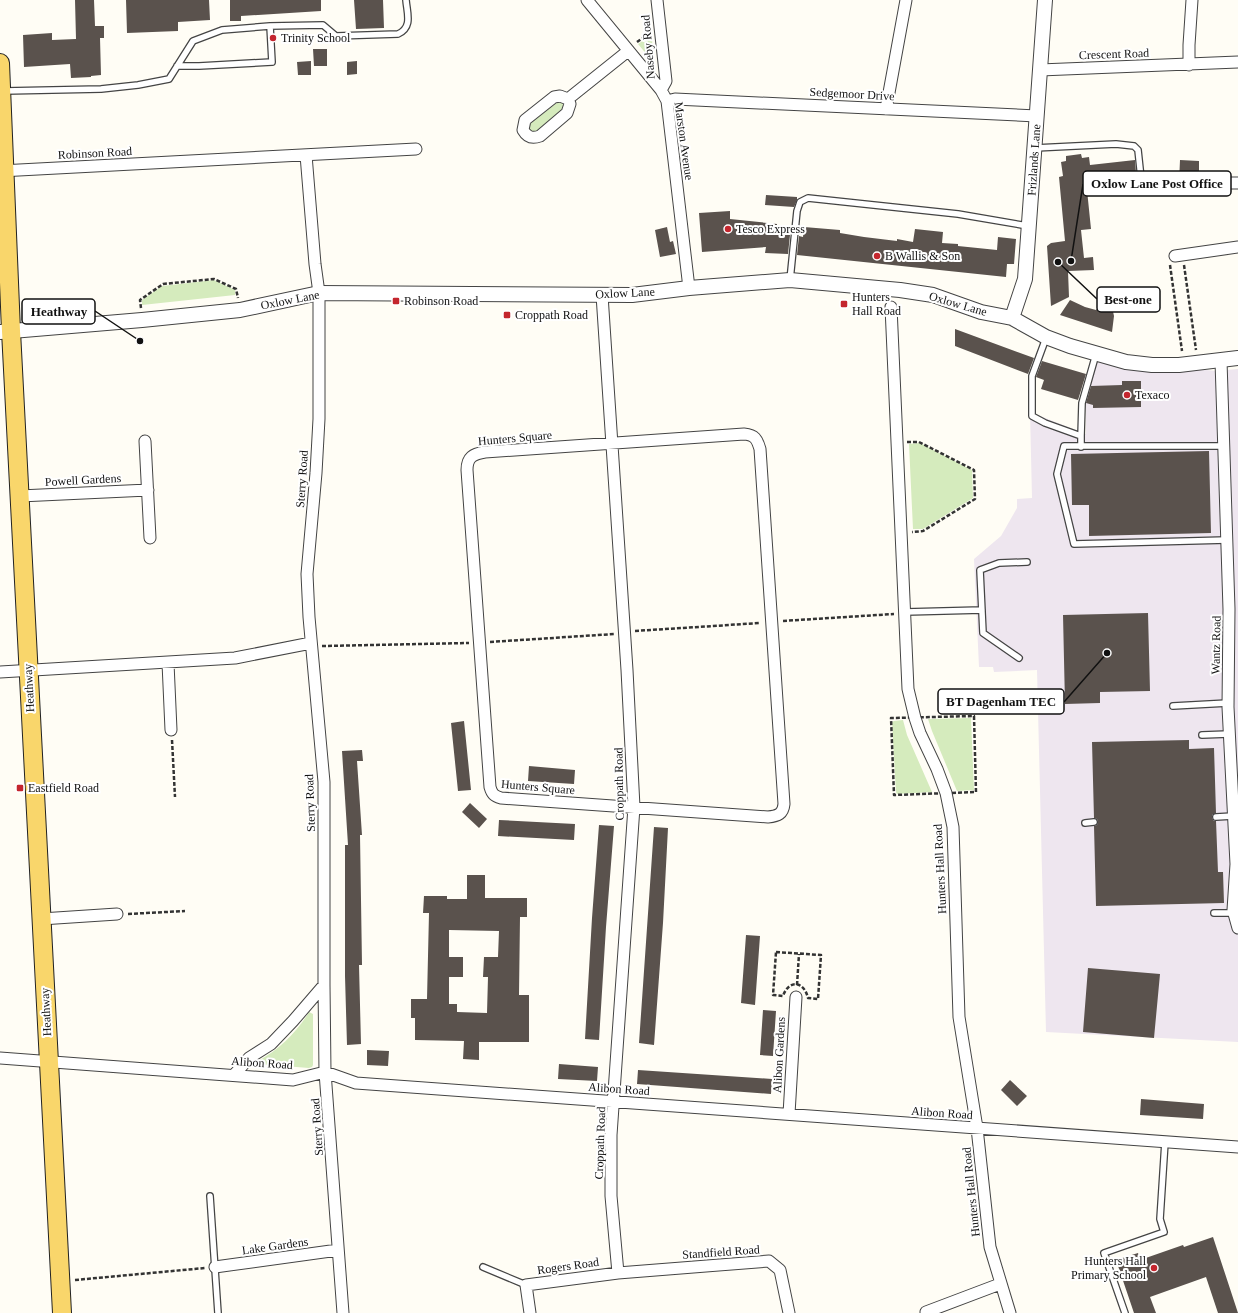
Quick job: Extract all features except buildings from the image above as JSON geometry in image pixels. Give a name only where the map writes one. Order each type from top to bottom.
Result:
[{"type":"main road","name":"Heathway","points":[[0,63],[2,91],[5,331],[20,496],[62,1313]]},
{"type":"street","name":"Marston Avenue","points":[[587,0],[661,90],[667,101],[689,288]]},
{"type":"street","name":"Naseby Road","points":[[657,0],[666,81],[661,90]]},
{"type":"street","points":[[886,109],[906,0]]},
{"type":"street","name":"Frizlands Lane","points":[[1012,318],[1025,278],[1030,226],[1045,0]]},
{"type":"street","points":[[1189,65],[1188,45],[1192,0]]},
{"type":"street","points":[[568,99],[628,51]]},
{"type":"street","name":"Crescent Road","points":[[1040,70],[1238,62]]},
{"type":"street","name":"Sedgemoor Drive","points":[[667,101],[675,99],[1037,116]]},
{"type":"street","name":"Robinson Road","points":[[2,171],[416,149]]},
{"type":"street","points":[[306,155],[315,264],[319,293]]},
{"type":"street","points":[[1218,183],[1238,183]]},
{"type":"street","points":[[1179,256],[1238,247]]},
{"type":"street","name":"Oxlow Lane","points":[[5,331],[142,320],[240,310],[319,293],[632,296],[689,288],[790,280],[932,295],[981,312],[1012,318],[1046,336],[1096,354],[1126,362],[1152,365],[1184,365],[1238,358]]},
{"type":"street","name":"Sterry Road","points":[[319,293],[319,419],[316,473],[306,574],[324,782],[324,985],[326,1072],[343,1313]]},
{"type":"street","name":"Croppath Road","points":[[602,296],[625,633],[634,807],[611,1135],[611,1196],[618,1273]]},
{"type":"street","name":"Hunters Hall Road","points":[[890,307],[908,689],[920,733],[946,792],[953,827],[960,1017],[977,1128],[990,1247],[1010,1313]]},
{"type":"street","name":"Wantz Road","points":[[1221,361],[1223,446],[1231,609],[1228,703],[1229,734],[1234,759],[1233,816],[1237,864],[1234,913],[1238,928]]},
{"type":"street","name":"Hunters Square","points":[[744,434],[753,435],[758,440],[760,449],[772,622],[784,804],[781,813],[776,816],[768,817],[501,798],[495,796],[491,792],[490,787],[467,463],[475,454],[485,452],[744,434]]},
{"type":"street","points":[[145,441],[150,538]]},
{"type":"street","name":"Powell Gardens","points":[[20,496],[148,490]]},
{"type":"street","points":[[0,672],[235,658],[312,645]]},
{"type":"street","points":[[168,663],[171,730]]},
{"type":"street","points":[[41,919],[117,914]]},
{"type":"street","points":[[234,1074],[249,1058],[271,1044],[324,985]]},
{"type":"street","name":"Alibon Gardens","points":[[789,1114],[796,996]]},
{"type":"street","name":"Alibon Road","points":[[0,1058],[234,1074],[293,1080],[326,1072],[356,1083],[1238,1147]]},
{"type":"street","name":"Lake Gardens","points":[[215,1267],[338,1250]]},
{"type":"street","name":"Standfield Road","points":[[618,1273],[768,1261],[780,1270],[789,1313]]},
{"type":"street","name":"Rogers Road","points":[[530,1313],[526,1285],[618,1273]]},
{"type":"street","points":[[926,1312],[1000,1284]]},
{"type":"lane","points":[[2,91],[101,89],[138,85],[169,79],[193,41],[222,30],[270,26],[323,25],[336,36],[398,34],[404,31],[408,25],[406,0]]},
{"type":"lane","points":[[177,66],[272,62],[270,26]]},
{"type":"lane","points":[[1035,148],[1116,144],[1134,146],[1138,150],[1141,178]]},
{"type":"lane","points":[[790,280],[797,211],[800,202],[808,198],[958,214],[1030,226]]},
{"type":"lane","points":[[1046,336],[1032,376],[1032,416],[1045,423],[1081,436]]},
{"type":"lane","points":[[1081,447],[1082,403],[1096,354]]},
{"type":"lane","points":[[1223,446],[1064,446],[1057,474],[1074,544],[1227,540]]},
{"type":"lane","points":[[1019,658],[983,633],[980,570],[999,563],[1028,562]]},
{"type":"lane","points":[[905,613],[982,610]]},
{"type":"lane","points":[[1173,706],[1228,703]]},
{"type":"lane","points":[[1202,735],[1229,734]]},
{"type":"lane","points":[[1216,817],[1233,816]]},
{"type":"lane","points":[[1085,822],[1094,822]]},
{"type":"lane","points":[[1214,913],[1234,913]]},
{"type":"lane","points":[[1125,1313],[1104,1253],[1164,1232],[1160,1219],[1165,1142]]},
{"type":"lane","points":[[210,1196],[218,1313]]},
{"type":"lane","points":[[483,1267],[526,1285]]},
{"type":"path","points":[[628,51],[644,37],[661,36]]},
{"type":"path","points":[[1184,365],[1169,257],[1179,256],[1198,363]]},
{"type":"path","points":[[142,320],[140,300],[163,284],[170,283],[214,279],[236,289],[240,310]]},
{"type":"path","points":[[897,442],[919,442],[974,470],[975,499],[923,531],[901,532]]},
{"type":"path","points":[[312,645],[479,643],[905,613]]},
{"type":"path","points":[[171,730],[175,797]]},
{"type":"path","points":[[117,914],[185,911]]},
{"type":"path","points":[[776,952],[821,956],[818,999],[808,998],[807,992],[802,986],[797,984],[786,989],[783,996],[773,995],[776,952]]},
{"type":"path","points":[[797,984],[799,954]]},
{"type":"path","points":[[74,1280],[215,1267]]},
{"type":"shaded area","points":[[1096,359],[1216,371],[1238,369],[1238,1042],[1046,1032],[1037,670],[994,672],[993,667],[979,667],[974,559],[1001,536],[1017,508],[1017,499],[1032,498],[1030,412],[1086,434],[1086,394]]},
{"type":"green space","points":[[647,38],[652,38],[653,62],[638,44]]},
{"type":"green space","points":[[558,102],[563,103],[564,109],[537,132],[531,133],[528,128],[529,124]]},
{"type":"green space","points":[[214,280],[235,290],[235,295],[142,305],[142,300],[162,286]]},
{"type":"green space","points":[[920,443],[972,470],[973,498],[923,529],[913,529],[909,444]]},
{"type":"green space","points":[[971,718],[974,790],[957,791],[928,719]]},
{"type":"green space","points":[[903,720],[907,735],[932,792],[897,794],[896,792],[892,722]]},
{"type":"green space","points":[[309,1012],[313,1014],[312,1067],[259,1064],[257,1062],[273,1052],[287,1040],[299,1027]]},
{"type":"place","name":"Trinity School","points":[[273,38]]},
{"type":"place","name":"Tesco Express","points":[[728,229]]},
{"type":"place","name":"B Wallis & Son","points":[[877,256]]},
{"type":"place","name":"Oxlow Lane Post Office","points":[[1071,261]]},
{"type":"place","name":"Best-one","points":[[1058,262]]},
{"type":"place","name":"Robinson Road","points":[[396,301]]},
{"type":"place","name":"Hunters Hall Road","points":[[844,304]]},
{"type":"place","name":"Croppath Road","points":[[507,315]]},
{"type":"place","name":"Heathway","points":[[140,341]]},
{"type":"place","name":"Texaco","points":[[1127,395]]},
{"type":"place","name":"BT Dagenham TEC","points":[[1107,653]]},
{"type":"place","name":"Eastfield Road","points":[[20,788]]},
{"type":"place","name":"Hunters Hall Primary School","points":[[1154,1268]]}]
